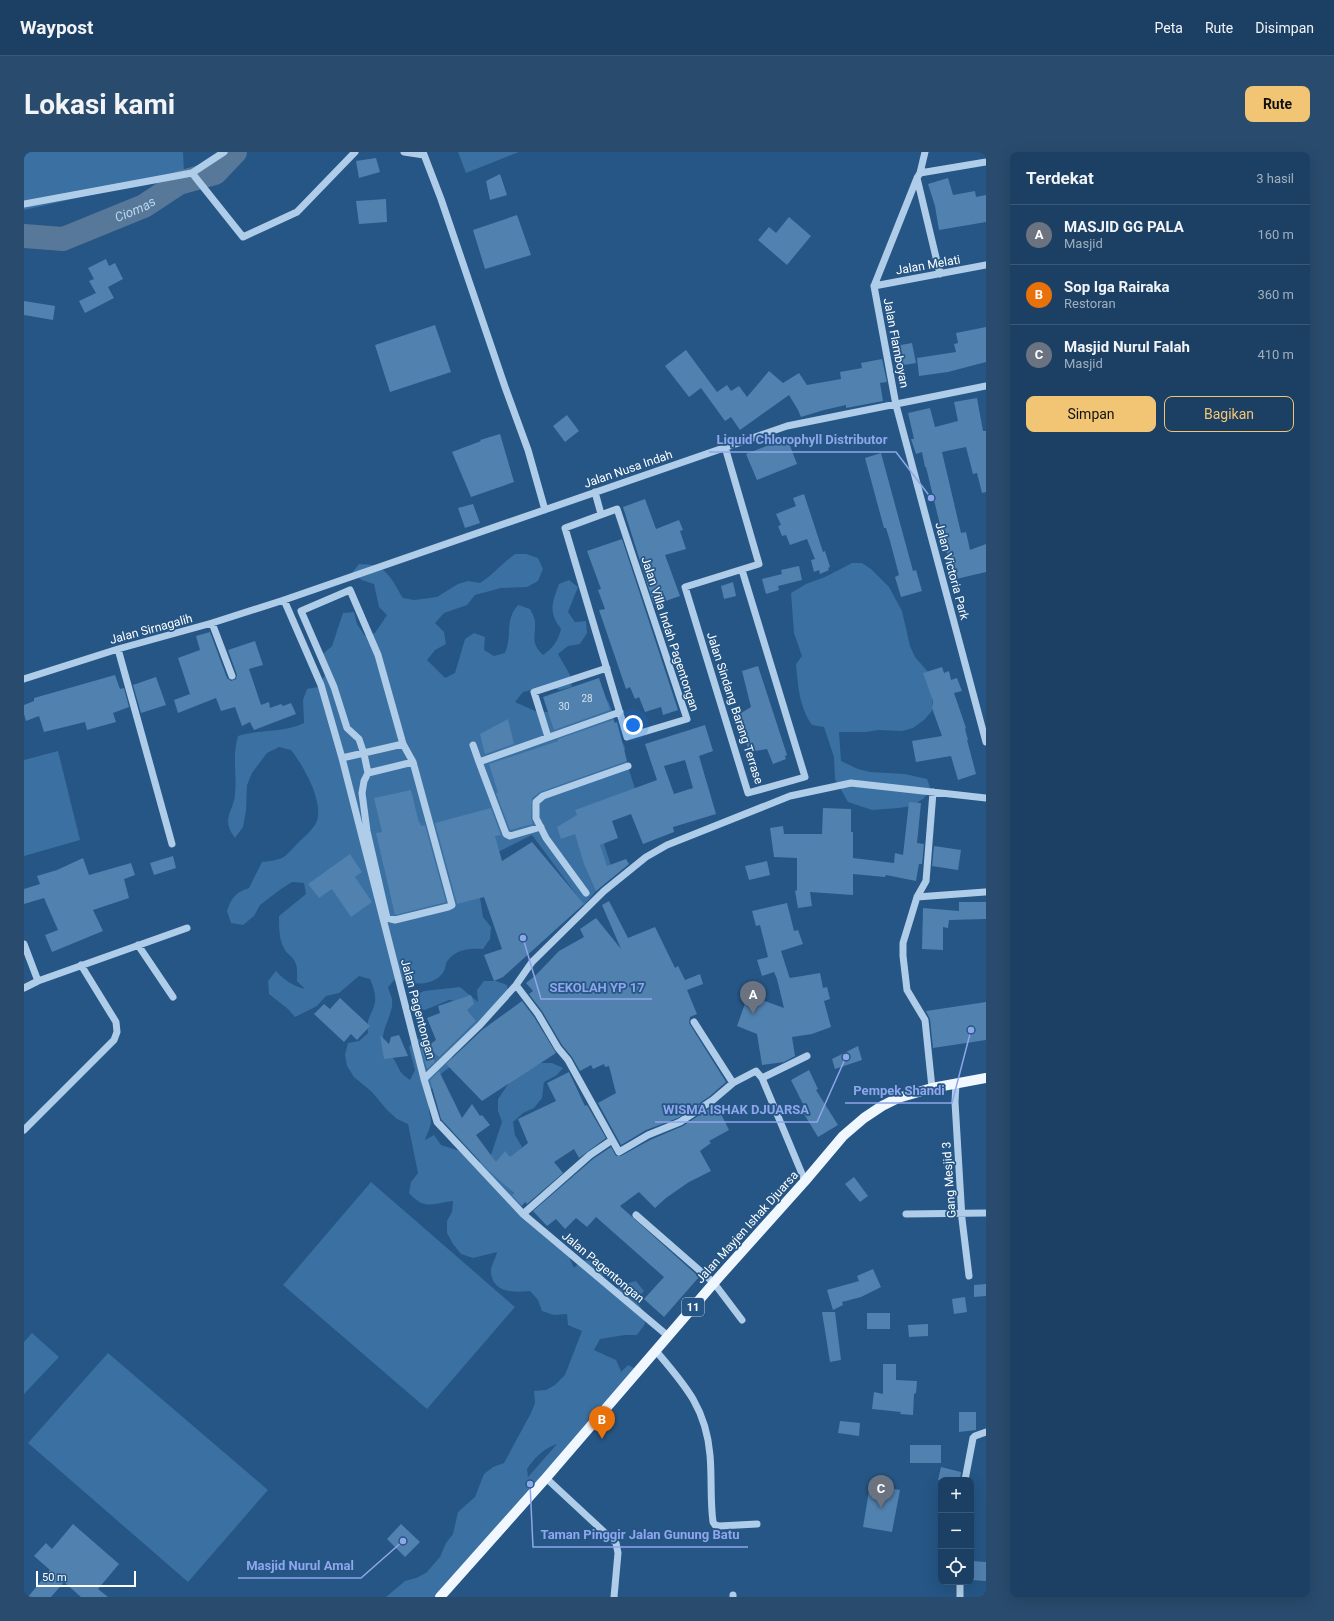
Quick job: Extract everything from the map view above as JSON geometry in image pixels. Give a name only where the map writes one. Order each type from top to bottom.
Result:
[{"type":"main road","name":"Jalan Mayjen Ishak Djuarsa","points":[[440,1597],[546,1478],[843,1136],[864,1118],[882,1106],[898,1098],[932,1088],[986,1078]]},
{"type":"street","points":[[24,204],[192,173],[224,152]]},
{"type":"street","points":[[192,173],[243,237],[297,212],[355,152]]},
{"type":"street","points":[[404,152],[424,154],[441,199],[504,387],[528,450],[545,510]]},
{"type":"street","points":[[874,286],[918,176],[925,152]]},
{"type":"street","points":[[918,176],[986,162]]},
{"type":"street","points":[[918,176],[940,274]]},
{"type":"street","name":"Jalan Melati","points":[[874,286],[986,265]]},
{"type":"street","name":"Jalan Flamboyan","points":[[874,286],[896,405]]},
{"type":"street","name":"Jalan Nusa Indah","points":[[284,600],[798,423],[896,405],[986,386]]},
{"type":"street","name":"Jalan Victoria Park","points":[[896,405],[986,742]]},
{"type":"street","name":"Jalan Sindang Barang Terrase","points":[[725,448],[759,564],[685,587],[748,793],[805,777],[742,570]]},
{"type":"street","points":[[595,492],[601,514]]},
{"type":"street","name":"Jalan Villa Indah Pagentongan","points":[[617,509],[687,719],[627,737],[607,668],[565,528],[617,509]]},
{"type":"street","points":[[350,590],[378,655],[403,744],[413,762],[452,905],[423,914],[395,920],[387,918],[367,831],[362,793],[364,781],[368,773],[364,754],[359,739],[347,728],[334,687],[300,611],[350,590]]},
{"type":"street","name":"Jalan Sirnagalih","points":[[24,679],[118,649],[212,624],[284,600]]},
{"type":"street","name":"Jalan Pagentongan","points":[[284,600],[321,685],[342,758],[424,1079],[437,1122],[523,1214],[668,1336]]},
{"type":"street","points":[[212,624],[232,676]]},
{"type":"street","points":[[118,649],[172,844]]},
{"type":"street","points":[[548,737],[534,692],[607,668]]},
{"type":"street","points":[[479,762],[620,712]]},
{"type":"street","points":[[342,758],[403,744]]},
{"type":"street","points":[[473,745],[506,834],[510,836],[541,828]]},
{"type":"street","points":[[368,773],[413,762]]},
{"type":"street","points":[[586,893],[546,838],[536,818],[536,802],[543,796],[628,766]]},
{"type":"street","points":[[424,1079],[480,1025],[516,985],[532,962],[604,891],[646,857],[666,845],[790,796],[850,783],[986,798]]},
{"type":"street","points":[[932,1088],[925,1020],[907,990],[903,971],[903,943],[917,897],[926,881],[933,792]]},
{"type":"street","points":[[917,897],[985,892]]},
{"type":"street","points":[[24,988],[38,981],[81,965],[187,928]]},
{"type":"street","points":[[24,944],[38,981]]},
{"type":"street","points":[[138,945],[174,997]]},
{"type":"street","points":[[24,1130],[114,1040],[117,1032],[116,1022],[81,965]]},
{"type":"street","points":[[516,985],[538,1014],[558,1048],[568,1060],[619,1152],[648,1135],[680,1122],[713,1100],[733,1082],[756,1071],[762,1078],[805,1181]]},
{"type":"street","points":[[694,1022],[733,1082]]},
{"type":"street","points":[[762,1078],[807,1056]]},
{"type":"street","name":"Gang Mesjid 3","points":[[956,1083],[955,1102],[962,1213],[969,1276]]},
{"type":"street","points":[[523,1214],[590,1155],[612,1140]]},
{"type":"street","points":[[906,1214],[986,1213]]},
{"type":"street","points":[[636,1215],[714,1283],[742,1320]]},
{"type":"street","points":[[656,1351],[685,1385],[693,1398],[708,1435],[713,1522],[715,1525],[719,1526],[757,1524]]},
{"type":"street","points":[[966,1477],[973,1438],[986,1432]]},
{"type":"street","points":[[546,1478],[616,1543],[618,1553],[614,1597]]},
{"type":"street","points":[[960,1585],[960,1597]]},
{"type":"shaded area","points":[[24,152],[183,152],[184,174],[24,210]]},
{"type":"shaded area","points":[[458,152],[519,152],[466,173]]},
{"type":"shaded area","points":[[515,554],[526,554],[538,558],[543,569],[538,581],[527,587],[501,588],[475,595],[467,605],[444,613],[435,623],[444,632],[446,644],[435,650],[427,660],[445,678],[455,673],[465,639],[474,633],[485,637],[484,650],[494,656],[505,653],[511,617],[518,605],[530,609],[535,620],[535,643],[543,655],[555,644],[560,633],[561,629],[554,617],[552,607],[559,584],[569,580],[578,587],[568,612],[575,622],[586,621],[587,633],[580,644],[568,646],[558,654],[570,675],[572,687],[560,690],[548,686],[523,692],[515,702],[535,711],[558,713],[599,694],[608,701],[613,713],[615,725],[625,748],[624,753],[638,799],[595,816],[614,875],[596,891],[584,905],[532,835],[468,867],[479,891],[483,917],[491,927],[490,939],[483,949],[469,949],[460,951],[452,956],[447,961],[442,974],[431,981],[420,984],[396,978],[388,987],[392,1004],[383,1034],[383,1039],[386,1048],[401,1072],[410,1080],[415,1070],[409,1047],[416,1038],[427,1043],[438,1045],[462,1002],[449,1000],[425,1010],[413,1007],[413,996],[424,991],[460,987],[478,1002],[477,990],[484,981],[496,981],[507,985],[509,997],[483,1027],[453,1053],[451,1066],[441,1074],[431,1089],[429,1110],[431,1123],[425,1140],[434,1135],[441,1145],[463,1152],[472,1161],[483,1162],[491,1155],[502,1122],[498,1111],[498,1099],[511,1080],[540,1063],[552,1063],[563,1068],[557,1075],[544,1082],[542,1098],[534,1108],[523,1113],[513,1122],[515,1135],[522,1147],[499,1177],[515,1195],[522,1207],[536,1222],[542,1233],[550,1241],[560,1247],[569,1257],[574,1268],[582,1260],[593,1261],[601,1271],[605,1283],[616,1289],[625,1284],[636,1281],[644,1291],[636,1300],[643,1311],[645,1324],[637,1335],[625,1335],[600,1339],[594,1350],[616,1360],[621,1371],[620,1373],[628,1365],[639,1371],[438,1597],[386,1597],[405,1581],[426,1573],[440,1557],[446,1543],[453,1534],[458,1512],[475,1497],[484,1474],[493,1467],[504,1463],[531,1413],[535,1403],[534,1391],[546,1390],[555,1385],[565,1375],[582,1331],[568,1325],[567,1314],[554,1315],[542,1311],[538,1300],[530,1291],[518,1292],[506,1290],[496,1285],[491,1271],[497,1252],[473,1258],[461,1254],[447,1233],[447,1221],[452,1212],[453,1201],[425,1204],[415,1199],[409,1193],[411,1182],[418,1173],[408,1124],[397,1119],[387,1110],[372,1092],[354,1077],[347,1066],[345,1055],[348,1043],[359,1041],[368,1033],[369,1019],[375,1002],[374,990],[370,979],[359,976],[339,993],[326,996],[317,1006],[295,1017],[288,1009],[269,994],[268,981],[276,971],[289,982],[305,989],[297,981],[295,962],[283,946],[279,921],[279,916],[306,894],[304,883],[292,882],[281,889],[260,905],[254,916],[243,925],[231,923],[227,911],[235,896],[249,888],[262,862],[281,859],[312,829],[318,817],[318,807],[312,786],[302,765],[291,750],[279,747],[267,753],[252,773],[247,785],[246,811],[243,827],[235,838],[230,830],[228,819],[235,798],[235,751],[238,736],[255,732],[280,730],[304,723],[303,700],[307,689],[318,687],[329,668],[323,654],[332,646],[343,613],[354,612],[357,624],[365,636],[375,633],[387,615],[379,607],[374,584],[362,580],[352,573],[359,564],[376,566],[382,569],[391,578],[403,598],[414,600],[437,597],[458,584],[468,581],[480,583]],"holes":[[[557,1444],[528,1477],[527,1469],[533,1461],[543,1451]]]},
{"type":"shaded area","points":[[852,563],[862,563],[871,569],[889,587],[902,611],[910,646],[915,657],[929,673],[933,685],[932,711],[924,720],[913,728],[902,731],[878,730],[866,732],[839,732],[841,761],[858,769],[870,772],[905,774],[927,779],[931,790],[923,799],[911,806],[872,810],[848,802],[835,779],[834,757],[824,727],[812,725],[804,711],[800,696],[796,664],[802,656],[794,633],[791,593],[806,584],[825,577]]},
{"type":"shaded area","points":[[58,751],[80,840],[24,856],[24,760]]},
{"type":"shaded area","points":[[371,1182],[515,1307],[427,1409],[283,1285]]},
{"type":"shaded area","points":[[32,1333],[59,1357],[24,1394],[24,1342]]},
{"type":"shaded area","points":[[108,1353],[268,1490],[188,1582],[28,1443]]},
{"type":"building","points":[[376,158],[380,172],[359,178],[356,161]]},
{"type":"building","points":[[500,174],[507,195],[490,200],[486,181]]},
{"type":"building","points":[[948,178],[953,195],[975,191],[976,197],[986,195],[986,222],[939,230],[935,206],[928,184]]},
{"type":"building","points":[[386,199],[387,222],[359,224],[356,201]]},
{"type":"building","points":[[517,215],[531,255],[485,269],[473,230]]},
{"type":"building","points":[[789,217],[811,236],[787,265],[758,240],[769,227],[776,233]]},
{"type":"building","points":[[106,259],[109,266],[115,263],[123,279],[108,287],[114,298],[85,313],[79,301],[96,293],[89,281],[94,279],[88,268]]},
{"type":"building","points":[[24,301],[55,306],[53,320],[24,315]]},
{"type":"building","points":[[435,325],[451,372],[390,392],[375,345]]},
{"type":"building","points":[[986,327],[986,362],[948,372],[919,376],[917,358],[956,352],[954,344],[958,343],[956,333]]},
{"type":"building","points":[[912,343],[916,363],[898,366],[895,346]]},
{"type":"building","points":[[686,350],[717,392],[727,385],[731,391],[739,386],[747,397],[769,371],[783,383],[799,373],[807,385],[841,379],[840,372],[862,368],[861,363],[882,359],[887,382],[880,383],[883,401],[846,408],[846,405],[801,417],[789,395],[740,430],[731,417],[725,421],[701,388],[689,397],[665,366]]},
{"type":"building","points":[[977,398],[983,431],[986,431],[986,492],[982,493],[977,473],[973,474],[966,447],[942,452],[961,533],[966,532],[970,550],[986,544],[986,572],[952,580],[922,452],[916,454],[911,439],[914,439],[908,413],[930,408],[935,427],[958,421],[954,402]]},
{"type":"building","points":[[567,415],[579,431],[565,442],[553,426]]},
{"type":"building","points":[[500,434],[514,482],[471,497],[452,452],[481,441],[480,440]]},
{"type":"building","points":[[787,438],[797,464],[757,480],[746,454]]},
{"type":"building","points":[[881,453],[913,571],[916,570],[922,591],[901,597],[895,577],[899,575],[886,528],[884,528],[865,458]]},
{"type":"building","points":[[804,494],[823,552],[825,551],[830,567],[828,568],[829,570],[820,574],[819,570],[814,572],[811,560],[815,559],[807,539],[790,545],[786,535],[782,536],[778,526],[781,525],[776,514],[796,506],[793,498]]},
{"type":"building","points":[[645,499],[656,529],[679,520],[683,530],[680,531],[686,549],[665,555],[680,596],[654,605],[623,507]]},
{"type":"building","points":[[473,504],[480,523],[465,528],[458,508]]},
{"type":"building","points":[[622,539],[678,710],[663,715],[661,707],[645,712],[639,697],[635,699],[630,687],[626,689],[599,610],[605,609],[598,590],[601,589],[587,551]]},
{"type":"building","points":[[799,566],[802,580],[778,586],[779,590],[766,594],[762,579],[782,574],[781,570]]},
{"type":"building","points":[[733,582],[736,596],[724,599],[721,586]]},
{"type":"building","points":[[210,632],[227,678],[231,681],[236,679],[237,675],[228,650],[255,641],[263,665],[249,669],[261,705],[269,702],[270,708],[281,704],[283,706],[291,703],[296,714],[254,730],[250,722],[242,726],[235,707],[221,711],[216,698],[178,713],[174,700],[190,694],[178,658],[200,650],[196,636]]},
{"type":"building","points":[[758,666],[787,755],[785,756],[786,759],[773,764],[767,749],[749,752],[738,715],[751,707],[742,671]]},
{"type":"building","points":[[942,667],[944,673],[949,671],[951,680],[957,678],[962,691],[954,693],[966,728],[967,740],[976,774],[958,780],[951,756],[916,762],[912,741],[942,736],[932,708],[933,701],[923,673]]},
{"type":"building","points":[[115,675],[120,689],[124,688],[129,707],[113,713],[116,722],[87,730],[85,722],[44,732],[39,716],[26,721],[24,705],[34,701],[34,698]]},
{"type":"building","points":[[156,677],[166,705],[141,713],[133,685]]},
{"type":"building","points":[[599,678],[610,710],[554,730],[543,697]]},
{"type":"building","points":[[508,719],[514,744],[485,754],[480,734]]},
{"type":"building","points":[[613,720],[615,723],[617,722],[627,761],[540,792],[532,798],[531,818],[533,824],[510,830],[496,793],[498,793],[489,764],[558,741],[558,739]]},
{"type":"building","points":[[705,725],[713,751],[699,756],[716,814],[673,827],[674,832],[643,844],[631,814],[612,821],[618,838],[600,845],[607,866],[626,859],[629,864],[596,891],[584,864],[575,834],[561,839],[557,827],[577,815],[575,810],[657,780],[645,744]],"holes":[[[685,760],[693,788],[674,794],[664,766]]]},
{"type":"building","points":[[411,790],[419,823],[420,822],[421,826],[425,825],[446,902],[395,915],[376,833],[382,832],[374,798]]},
{"type":"building","points":[[909,802],[921,803],[917,843],[924,844],[922,864],[919,864],[916,881],[886,875],[885,877],[853,874],[853,895],[810,892],[812,906],[798,908],[795,891],[797,890],[797,858],[774,857],[770,828],[783,826],[784,834],[822,834],[823,808],[851,809],[853,858],[894,863],[895,853],[903,855]]},
{"type":"building","points":[[491,808],[501,835],[495,836],[502,861],[532,842],[584,904],[503,977],[494,981],[484,955],[502,949],[484,897],[457,904],[435,823]]},
{"type":"building","points":[[934,846],[961,850],[958,870],[932,866]]},
{"type":"building","points":[[350,854],[362,872],[355,877],[372,902],[351,917],[332,889],[319,898],[308,884]]},
{"type":"building","points":[[173,856],[176,868],[154,875],[150,863]]},
{"type":"building","points":[[83,858],[89,875],[131,863],[135,875],[124,879],[129,898],[93,910],[103,931],[52,952],[45,935],[58,930],[44,898],[24,904],[24,889],[40,884],[37,876],[57,870]]},
{"type":"building","points":[[767,861],[770,875],[749,880],[745,866]]},
{"type":"building","points":[[609,901],[628,938],[655,927],[675,968],[678,966],[685,980],[700,974],[703,984],[687,990],[697,1014],[690,1017],[689,1023],[726,1082],[710,1096],[678,1118],[646,1130],[621,1145],[598,1103],[616,1093],[609,1066],[605,1067],[604,1064],[593,1069],[591,1065],[580,1071],[572,1057],[562,1045],[542,1011],[529,994],[533,991],[526,983],[536,975],[559,951],[584,937],[580,929],[596,918],[621,949],[602,905]]},
{"type":"building","points":[[959,902],[986,902],[986,919],[949,920],[948,928],[943,927],[943,950],[922,949],[923,908],[959,911]]},
{"type":"building","points":[[787,903],[794,931],[798,930],[803,944],[781,951],[789,976],[790,978],[820,973],[823,988],[827,987],[830,999],[824,1001],[831,1027],[812,1034],[792,1037],[795,1056],[784,1062],[762,1065],[757,1034],[737,1026],[748,995],[784,1008],[774,972],[762,976],[757,960],[768,957],[760,925],[756,926],[752,911]]},
{"type":"building","points":[[471,995],[474,1004],[467,1010],[476,1021],[439,1057],[428,1046],[436,1040],[427,1018],[440,1013],[438,1006]]},
{"type":"building","points":[[340,998],[370,1026],[357,1040],[351,1034],[344,1042],[314,1014],[324,1004],[330,1009]]},
{"type":"building","points":[[522,1001],[534,1017],[556,1053],[482,1101],[446,1064],[482,1030]]},
{"type":"building","points":[[986,1002],[986,1040],[933,1048],[930,1019],[926,1011]]},
{"type":"building","points":[[380,1035],[389,1044],[391,1037],[399,1035],[408,1056],[384,1059]]},
{"type":"building","points":[[424,1040],[435,1062],[427,1069],[420,1041]]},
{"type":"building","points":[[858,1046],[862,1060],[835,1069],[832,1059]]},
{"type":"building","points":[[809,1070],[818,1089],[816,1090],[838,1125],[818,1137],[804,1114],[807,1112],[791,1080]]},
{"type":"building","points":[[439,1071],[462,1118],[472,1104],[480,1116],[482,1115],[490,1125],[476,1135],[496,1162],[505,1151],[510,1157],[528,1143],[518,1119],[556,1101],[547,1083],[569,1072],[585,1106],[587,1105],[606,1138],[579,1158],[574,1149],[554,1162],[563,1173],[527,1204],[525,1202],[522,1206],[512,1195],[514,1193],[488,1170],[441,1119],[430,1080]]},
{"type":"building","points":[[716,1104],[729,1130],[709,1141],[711,1143],[700,1151],[711,1171],[689,1182],[666,1198],[655,1208],[639,1192],[620,1206],[699,1277],[664,1317],[644,1299],[664,1277],[596,1217],[587,1227],[576,1218],[565,1229],[556,1219],[547,1226],[533,1211],[593,1159],[611,1147],[616,1156],[621,1156],[650,1140],[683,1126]]},
{"type":"building","points":[[854,1177],[868,1196],[860,1202],[845,1184]]},
{"type":"building","points":[[873,1269],[881,1287],[861,1297],[842,1302],[843,1305],[833,1310],[827,1290],[859,1281],[857,1276]]},
{"type":"building","points":[[986,1284],[986,1296],[974,1297],[974,1285]]},
{"type":"building","points":[[965,1297],[967,1312],[954,1314],[952,1299]]},
{"type":"building","points":[[822,1312],[835,1312],[841,1360],[830,1362]]},
{"type":"building","points":[[867,1313],[890,1313],[890,1329],[867,1329]]},
{"type":"building","points":[[928,1324],[928,1336],[909,1337],[908,1325]]},
{"type":"building","points":[[883,1364],[896,1364],[896,1380],[917,1381],[916,1393],[914,1394],[913,1415],[900,1414],[901,1412],[872,1409],[874,1392],[883,1394]]},
{"type":"building","points":[[959,1412],[976,1412],[976,1430],[959,1432]]},
{"type":"building","points":[[840,1421],[860,1423],[859,1436],[838,1433]]},
{"type":"building","points":[[910,1445],[941,1445],[941,1463],[910,1463]]},
{"type":"building","points":[[941,1467],[961,1472],[960,1477],[939,1477]]},
{"type":"building","points":[[870,1485],[900,1490],[892,1532],[863,1527]]},
{"type":"building","points":[[73,1524],[119,1564],[98,1589],[108,1597],[81,1597],[64,1582],[51,1597],[28,1597],[50,1570],[34,1556],[46,1543],[52,1549]]},
{"type":"building","points":[[401,1524],[420,1542],[405,1557],[387,1539]]},
{"type":"building","points":[[974,1561],[986,1562],[986,1581],[974,1580]]},
{"type":"waterway","name":"Ciomas","points":[[24,236],[63,239],[144,206],[179,183],[215,173],[235,152]]},
{"type":"place","name":"Liquid Chlorophyll Distributor","points":[[931,498]]},
{"type":"place","name":"SEKOLAH YP 17","points":[[523,938]]},
{"type":"place","name":"MASJID GG PALA","points":[[753,1014]]},
{"type":"place","name":"Pempek Shandi","points":[[971,1030]]},
{"type":"place","name":"WISMA ISHAK DJUARSA","points":[[846,1057]]},
{"type":"place","name":"Sop Iga Rairaka","points":[[602,1439]]},
{"type":"place","name":"Taman Pinggir Jalan Gunung Batu","points":[[530,1484]]},
{"type":"place","name":"Masjid Nurul Falah","points":[[881,1508]]},
{"type":"place","name":"Masjid Nurul Amal","points":[[403,1541]]}]
